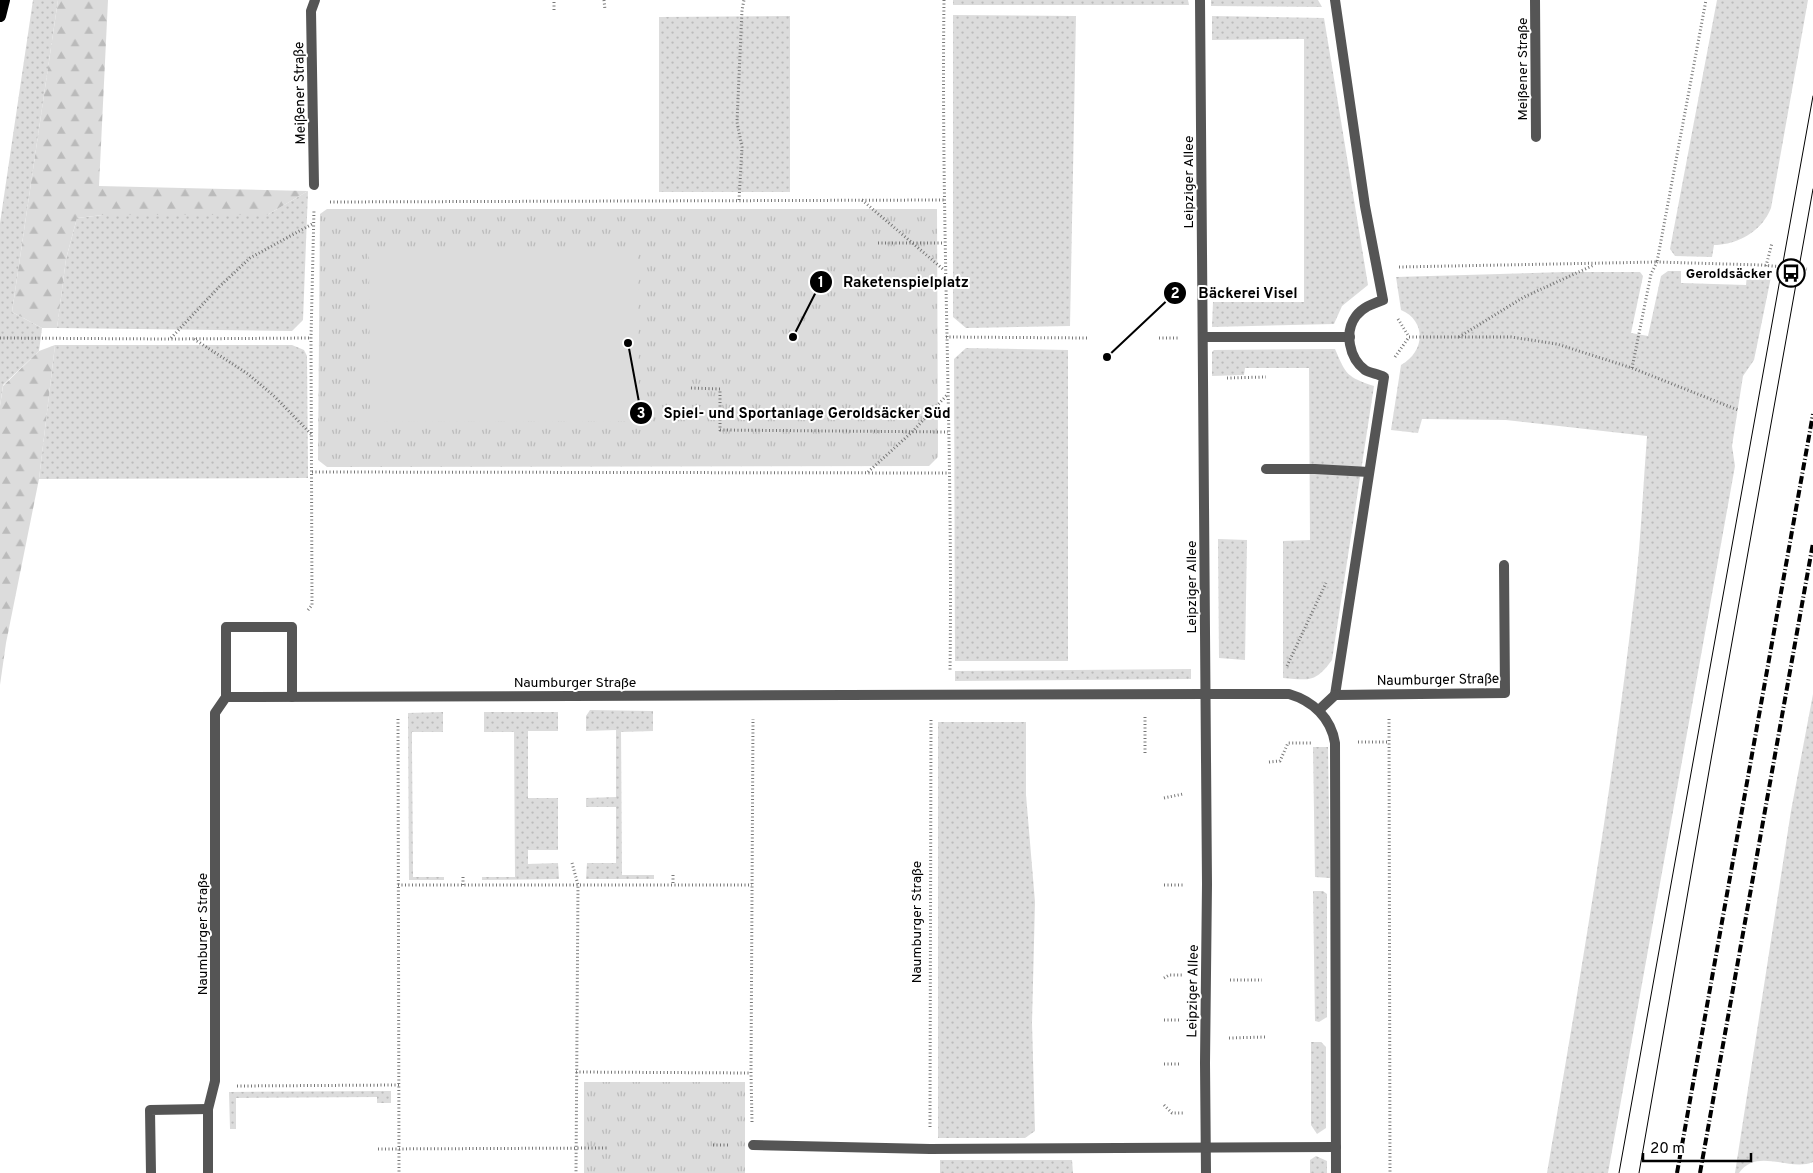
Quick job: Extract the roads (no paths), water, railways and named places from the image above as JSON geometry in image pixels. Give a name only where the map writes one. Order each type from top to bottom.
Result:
[{"type":"main road","points":[[0,16],[4,0]]},
{"type":"street","name":"Meißener Straße","points":[[314,186],[311,11],[315,0]]},
{"type":"street","name":"Leipziger Allee","points":[[1200,0],[1206,694],[1206,1173]]},
{"type":"street","points":[[1335,0],[1365,206],[1382,300],[1368,306],[1356,316],[1352,325],[1350,348],[1356,360],[1366,370],[1384,377],[1335,695],[1318,710],[1332,728],[1335,743],[1336,1173]]},
{"type":"street","name":"Meißener Straße","points":[[1535,0],[1536,137]]},
{"type":"street","points":[[1203,336],[1350,336]]},
{"type":"street","points":[[1266,468],[1315,468],[1369,472]]},
{"type":"street","name":"Naumburger Straße","points":[[1335,695],[1506,693],[1504,565]]},
{"type":"street","name":"Naumburger Straße","points":[[208,1173],[208,1109],[216,1081],[216,713],[226,697],[226,627],[292,627],[292,697]]},
{"type":"street","name":"Naumburger Straße","points":[[226,697],[1289,694],[1300,697],[1318,710]]},
{"type":"street","points":[[151,1173],[150,1110],[208,1109]]},
{"type":"street","points":[[753,1145],[930,1149],[1336,1147]]},
{"type":"tram line","points":[[1619,1173],[1813,96]]},
{"type":"tram line","points":[[1639,1173],[1813,189]]},
{"type":"railway","points":[[1677,1173],[1813,414]]},
{"type":"railway","points":[[1700,1173],[1813,543]]},
{"type":"place","name":"Geroldsäcker","points":[[1791,273]]},
{"type":"place","name":"Raketenspielplatz","points":[[793,337]]},
{"type":"place","name":"Spiel- und Sportanlage Geroldsäcker Süd","points":[[628,343]]},
{"type":"place","name":"Bäckerei Visel","points":[[1107,357]]}]
